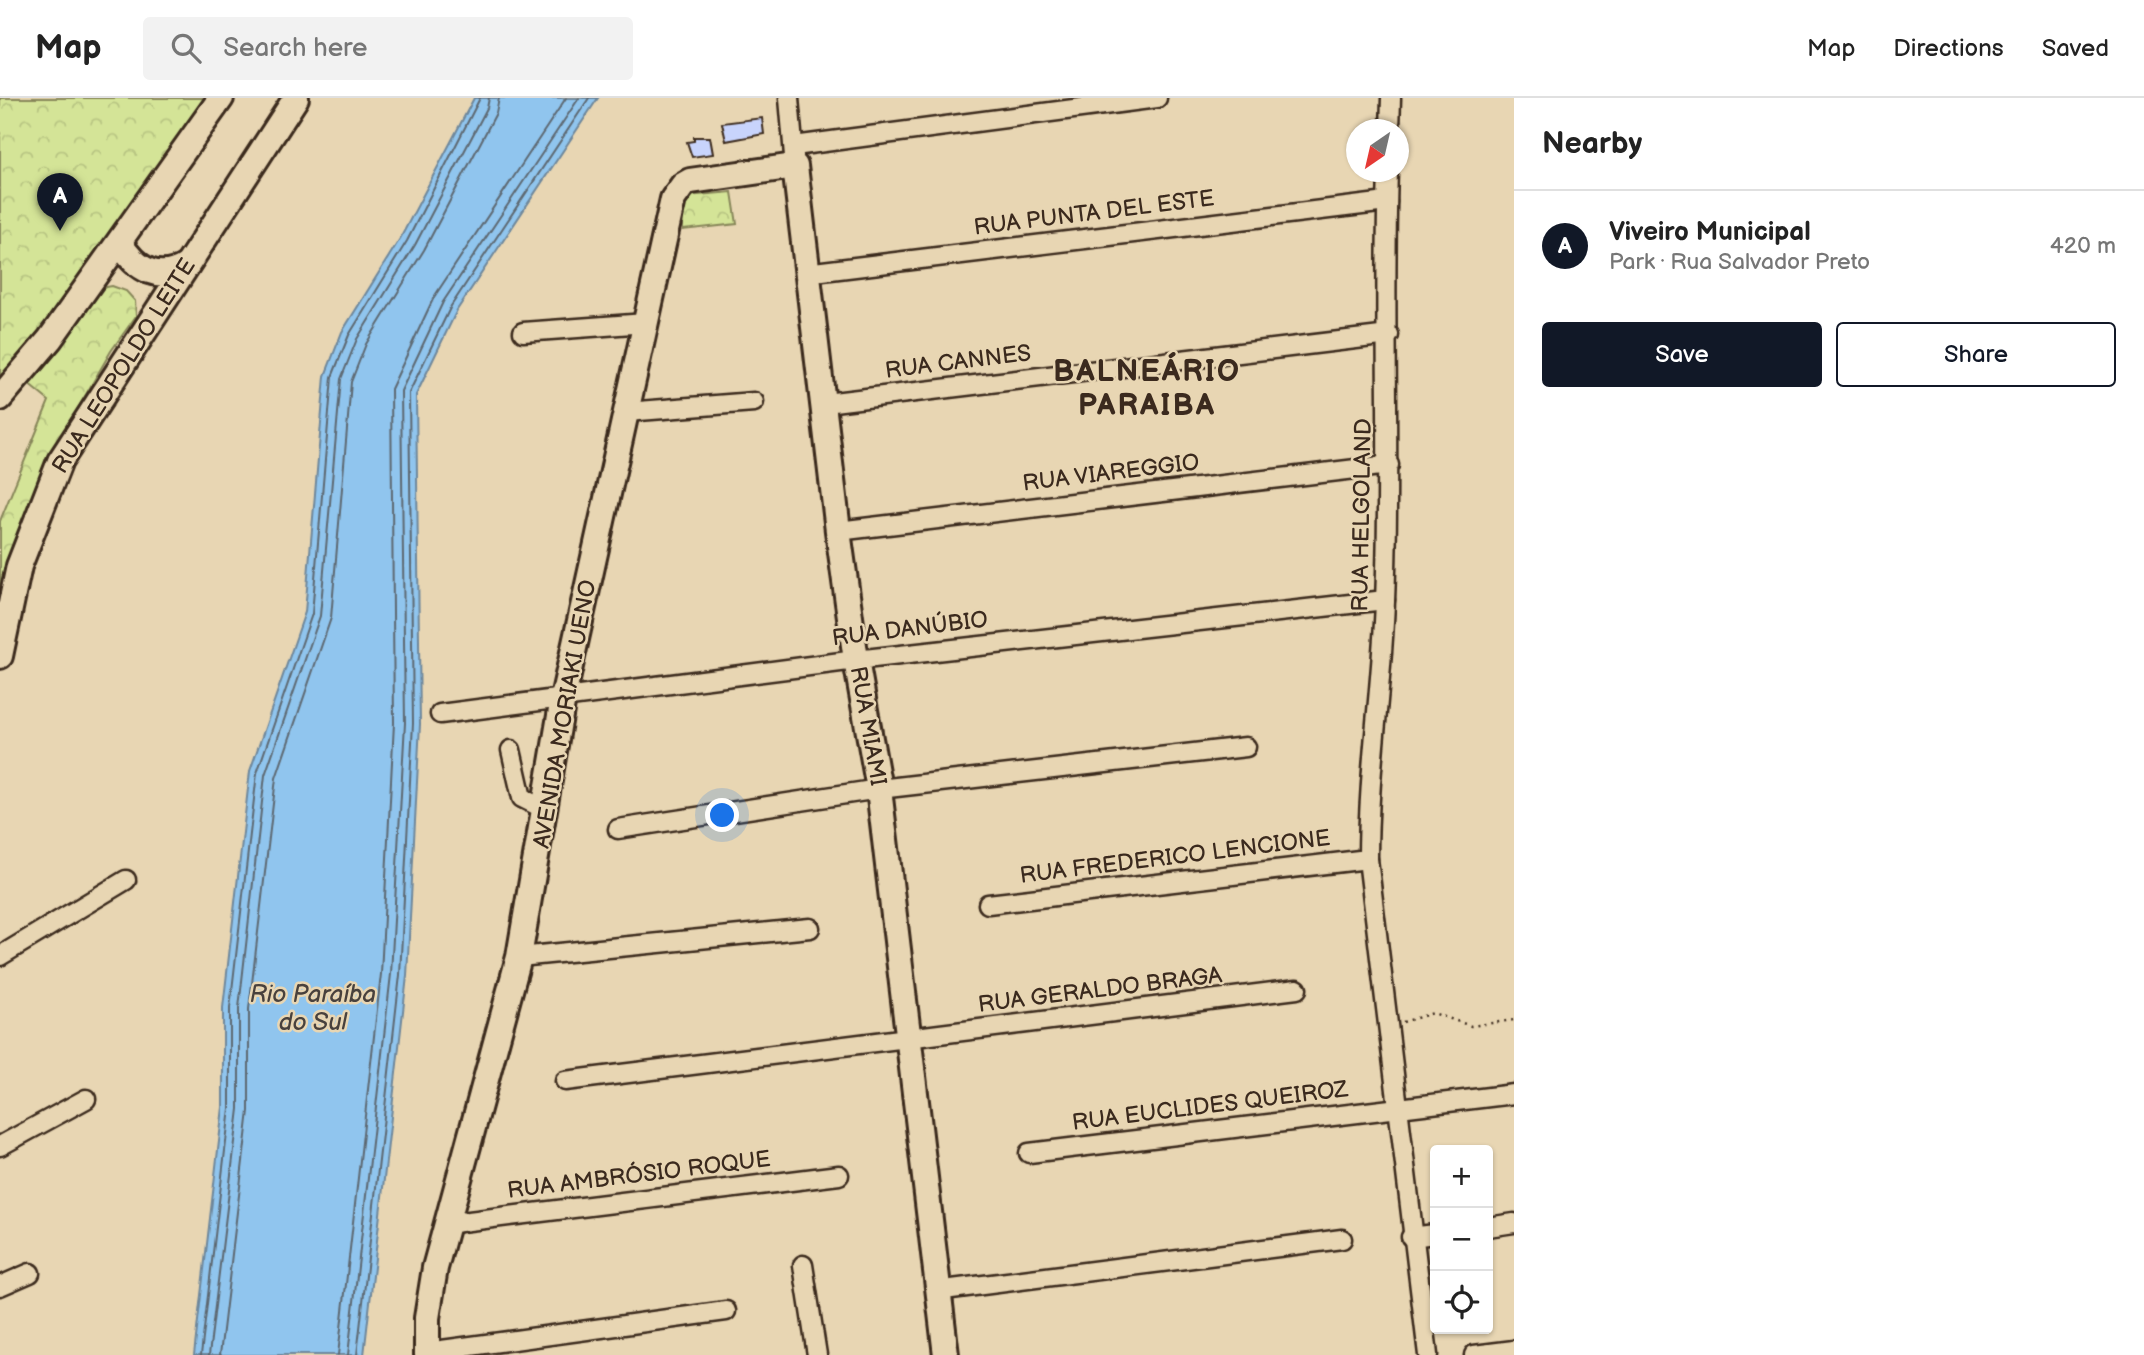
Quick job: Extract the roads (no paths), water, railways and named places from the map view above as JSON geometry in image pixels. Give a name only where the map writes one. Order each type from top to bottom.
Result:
[{"type":"street","points":[[0,398],[50,339],[221,98]]},
{"type":"street","name":"RUA LEOPOLDO LEITE","points":[[0,656],[19,566],[60,461],[164,289],[174,274],[187,265],[296,98]]},
{"type":"street","name":"RUA MIAMI","points":[[789,98],[806,273],[825,403],[838,531],[856,660],[879,789],[936,1291],[946,1355]]},
{"type":"street","points":[[794,156],[1157,98]]},
{"type":"street","points":[[1390,119],[1391,98]]},
{"type":"street","name":"AVENIDA MORIAKI UENO","points":[[427,1354],[430,1294],[445,1224],[519,957],[563,698],[673,199],[683,185],[690,181],[794,156]]},
{"type":"street","name":"RUA HELGOLAND","points":[[1388,182],[1389,464],[1385,600],[1368,799],[1368,859],[1396,1108]]},
{"type":"street","name":"RUA PUNTA DEL ESTE","points":[[806,273],[1387,202]]},
{"type":"street","points":[[114,251],[131,258],[164,289]]},
{"type":"street","points":[[523,332],[646,323]]},
{"type":"street","name":"RUA CANNES","points":[[825,403],[1389,335]]},
{"type":"street","points":[[626,412],[754,402]]},
{"type":"street","name":"RUA VIAREGGIO","points":[[838,531],[1389,464]]},
{"type":"street","name":"RUA DANÚBIO","points":[[440,714],[856,660],[1385,600]]},
{"type":"street","points":[[618,829],[879,789],[1246,747]]},
{"type":"street","points":[[510,750],[522,798],[546,810]]},
{"type":"street","name":"RUA FREDERICO LENCIONE","points":[[988,904],[1368,859]]},
{"type":"street","points":[[0,956],[126,880]]},
{"type":"street","points":[[519,957],[810,928]]},
{"type":"street","name":"RUA GERALDO BRAGA","points":[[565,1081],[1297,989]]},
{"type":"street","name":"RUA EUCLIDES QUEIROZ","points":[[1029,1153],[1514,1094]]},
{"type":"street","points":[[0,1146],[86,1099]]},
{"type":"street","points":[[1396,1108],[1428,1355]]},
{"type":"street","name":"RUA AMBRÓSIO ROQUE","points":[[445,1224],[839,1175]]},
{"type":"street","points":[[1493,1226],[1514,1223]]},
{"type":"street","points":[[1411,1237],[1430,1235]]},
{"type":"street","points":[[936,1291],[1342,1239]]},
{"type":"street","points":[[803,1265],[817,1355]]},
{"type":"street","points":[[0,1286],[30,1273]]},
{"type":"street","points":[[427,1354],[726,1311]]},
{"type":"street","points":[[1474,1355],[1514,1350]]},
{"type":"water","name":"Rio Paraíba do Sul","points":[[474,98],[598,98],[457,310],[416,395],[420,724],[407,976],[364,1355],[194,1355],[223,1107],[223,1008],[250,771],[305,612],[325,376],[342,332],[401,237]]},
{"type":"place","name":"Viveiro Municipal","points":[[60,231]]},
{"type":"district","name":"BALNEÁRIO PARAIBA","points":[[1147,389]]}]
